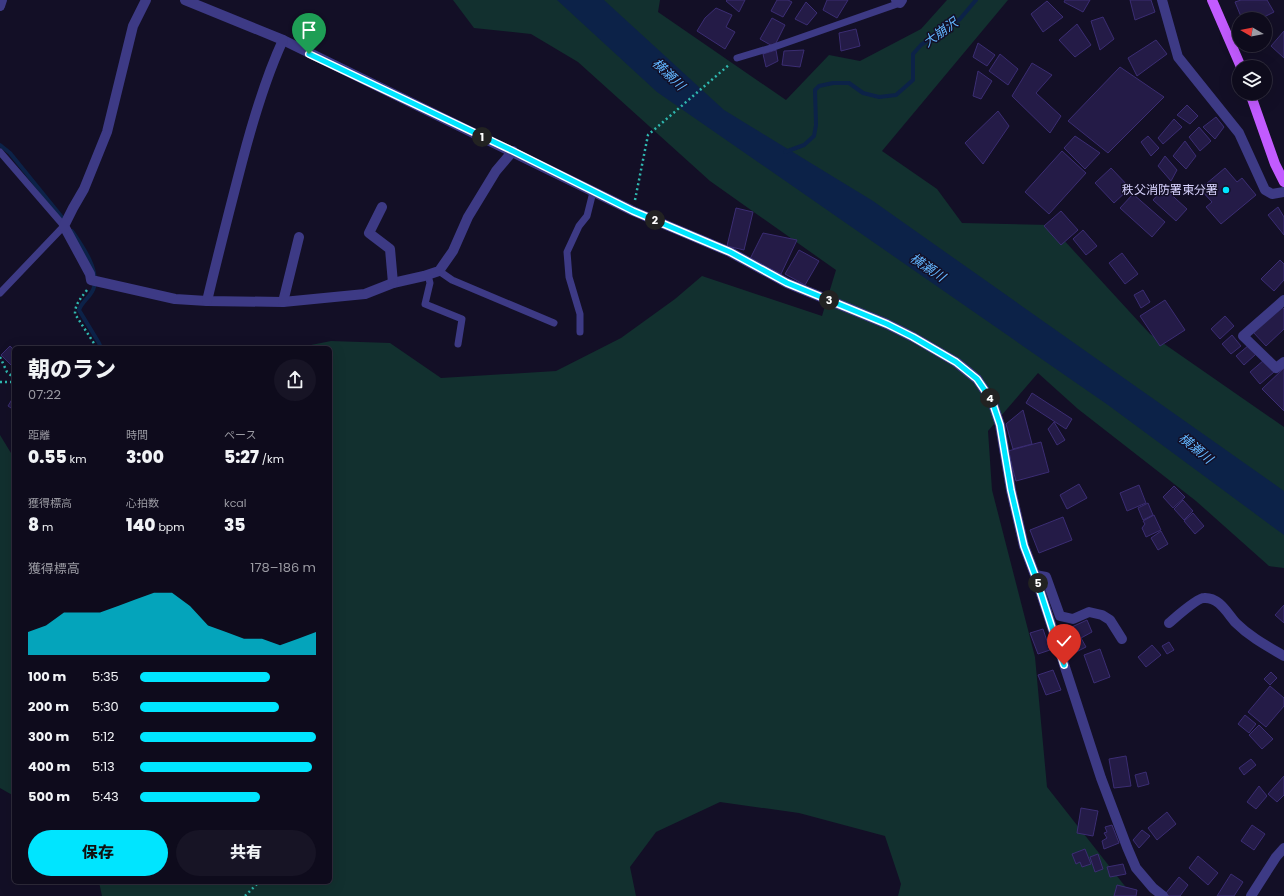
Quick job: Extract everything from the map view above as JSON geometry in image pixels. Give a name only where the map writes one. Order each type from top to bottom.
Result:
[{"type":"main road","points":[[1212,0],[1238,60]]},
{"type":"main road","points":[[1252,100],[1275,164],[1284,182]]},
{"type":"street","points":[[0,6],[2,0]]},
{"type":"street","points":[[146,0],[133,26],[108,132],[84,189],[64,226],[90,274],[91,280],[175,299],[283,302],[365,294],[393,284],[428,275],[439,271],[453,251],[468,217],[496,171],[513,151]]},
{"type":"street","points":[[185,0],[282,40],[513,151],[633,211],[730,252],[787,283],[900,331],[956,362],[977,379],[992,401],[1000,425],[1011,490],[1024,546],[1035,575],[1101,778],[1136,868],[1153,888],[1163,896]]},
{"type":"street","points":[[1162,0],[1178,58],[1239,133],[1265,190],[1272,194],[1284,192]]},
{"type":"street","points":[[207,301],[231,201],[255,113],[282,40]]},
{"type":"street","points":[[382,208],[369,233],[390,249],[393,284]]},
{"type":"street","points":[[283,302],[299,237]]},
{"type":"street","points":[[1284,300],[1243,336],[1276,368],[1284,362]]},
{"type":"street","points":[[1035,575],[1046,577],[1060,616],[1073,619],[1089,612],[1102,615],[1110,620],[1122,639]]},
{"type":"street","points":[[1169,623],[1202,598],[1211,598],[1219,603],[1237,624],[1249,634],[1264,645],[1284,656]]},
{"type":"street","points":[[1251,896],[1276,857],[1284,848]]},
{"type":"lane","points":[[736,58],[774,47],[900,1]]},
{"type":"lane","points":[[0,152],[64,226],[0,293]]},
{"type":"lane","points":[[580,332],[580,314],[569,277],[567,252],[579,226],[587,216],[593,192]]},
{"type":"lane","points":[[439,271],[452,280],[554,323]]},
{"type":"lane","points":[[428,275],[430,283],[425,304],[462,319],[458,344]]},
{"type":"path","points":[[633,211],[648,135],[736,58]]},
{"type":"path","points":[[91,280],[88,288],[77,302],[75,314],[96,346]]},
{"type":"path","points":[[0,357],[8,372],[12,376]]},
{"type":"path","points":[[0,382],[12,382]]},
{"type":"path","points":[[245,896],[257,884]]},
{"type":"green space","points":[[453,0],[660,0],[658,12],[786,100],[829,55],[860,61],[921,29],[947,0],[1008,0],[882,151],[937,189],[962,223],[1050,225],[1150,334],[1284,427],[1284,568],[1269,566],[1196,501],[1078,409],[1038,373],[988,431],[992,490],[1035,657],[1047,787],[1134,896],[898,896],[901,884],[885,836],[799,813],[720,802],[656,832],[630,867],[636,896],[102,896],[99,884],[332,884],[332,346],[306,346],[331,341],[390,343],[441,378],[556,371],[621,338],[675,299],[702,276],[822,316],[836,270],[710,181],[578,62],[531,34],[474,28]]},
{"type":"green space","points":[[0,435],[12,455],[12,795],[0,788]]},
{"type":"water","name":"横瀬川","points":[[557,0],[604,0],[724,110],[873,201],[1284,491],[1284,535],[1108,405],[657,92]]},
{"type":"building","points":[[745,0],[739,12],[726,1]]},
{"type":"building","points":[[777,0],[788,0],[792,2],[783,17],[771,11]]},
{"type":"building","points":[[827,0],[848,0],[837,18],[823,10]]},
{"type":"building","points":[[1065,0],[1090,0],[1083,12],[1064,2]]},
{"type":"building","points":[[1130,0],[1151,0],[1155,12],[1135,20]]},
{"type":"building","points":[[1241,0],[1267,0],[1274,12],[1239,12],[1235,2]]},
{"type":"building","points":[[1047,1],[1063,17],[1043,32],[1031,14]]},
{"type":"building","points":[[806,2],[817,13],[807,25],[795,19]]},
{"type":"building","points":[[716,8],[732,15],[726,27],[735,32],[725,49],[697,31],[705,18]]},
{"type":"building","points":[[1103,17],[1114,39],[1100,50],[1091,21]]},
{"type":"building","points":[[772,18],[785,25],[774,47],[760,39]]},
{"type":"building","points":[[1077,24],[1091,45],[1075,57],[1059,40]]},
{"type":"building","points":[[856,29],[860,46],[841,51],[839,33]]},
{"type":"building","points":[[1284,31],[1284,58],[1272,47],[1272,45]]},
{"type":"building","points":[[1156,40],[1167,54],[1137,76],[1128,58]]},
{"type":"building","points":[[978,43],[995,55],[987,66],[973,57]]},
{"type":"building","points":[[776,50],[778,61],[766,67],[763,54]]},
{"type":"building","points":[[804,50],[800,67],[782,65],[784,51]]},
{"type":"building","points":[[1000,54],[1018,69],[1008,85],[989,71]]},
{"type":"building","points":[[1032,63],[1052,75],[1036,93],[1061,116],[1050,133],[1012,96]]},
{"type":"building","points":[[1120,67],[1164,97],[1108,153],[1068,121]]},
{"type":"building","points":[[978,71],[992,81],[981,99],[973,96]]},
{"type":"building","points":[[1187,105],[1198,116],[1190,124],[1177,115]]},
{"type":"building","points":[[998,111],[1009,126],[983,164],[965,143]]},
{"type":"building","points":[[1216,117],[1224,127],[1215,139],[1203,127]]},
{"type":"building","points":[[1174,119],[1182,127],[1163,144],[1158,138]]},
{"type":"building","points":[[1199,127],[1211,141],[1200,151],[1189,137]]},
{"type":"building","points":[[1075,136],[1100,153],[1085,169],[1064,148]]},
{"type":"building","points":[[1148,136],[1159,148],[1151,156],[1141,142]]},
{"type":"building","points":[[1185,141],[1196,156],[1186,169],[1173,156]]},
{"type":"building","points":[[1062,151],[1086,173],[1049,214],[1025,192]]},
{"type":"building","points":[[1165,156],[1177,170],[1171,181],[1158,166]]},
{"type":"building","points":[[1111,168],[1130,188],[1114,203],[1095,183]]},
{"type":"building","points":[[1225,168],[1237,182],[1242,178],[1256,195],[1221,224],[1206,207],[1212,202],[1200,189]]},
{"type":"building","points":[[1164,188],[1187,209],[1176,221],[1153,200]]},
{"type":"building","points":[[1133,194],[1165,222],[1152,237],[1120,208]]},
{"type":"building","points":[[1278,207],[1284,217],[1284,235],[1268,215]]},
{"type":"building","points":[[736,208],[753,212],[744,250],[727,246]]},
{"type":"building","points":[[1061,211],[1078,230],[1061,245],[1044,226]]},
{"type":"building","points":[[1083,230],[1097,246],[1086,255],[1073,239]]},
{"type":"building","points":[[763,233],[797,240],[781,274],[750,259]]},
{"type":"building","points":[[799,250],[819,261],[805,285],[785,274]]},
{"type":"building","points":[[1122,253],[1138,274],[1125,284],[1109,263]]},
{"type":"building","points":[[1280,260],[1284,264],[1284,280],[1274,291],[1261,279]]},
{"type":"building","points":[[1143,290],[1150,302],[1141,308],[1134,295]]},
{"type":"building","points":[[1165,300],[1185,330],[1160,346],[1140,316]]},
{"type":"building","points":[[1281,306],[1284,309],[1284,329],[1266,346],[1253,332]]},
{"type":"building","points":[[1225,316],[1234,326],[1220,339],[1211,329]]},
{"type":"building","points":[[1232,335],[1241,346],[1231,354],[1222,344]]},
{"type":"building","points":[[1249,345],[1256,354],[1244,365],[1236,356]]},
{"type":"building","points":[[10,346],[12,348],[12,366],[1,355]]},
{"type":"building","points":[[1264,360],[1274,372],[1260,384],[1250,372]]},
{"type":"building","points":[[1284,368],[1284,411],[1262,389]]},
{"type":"building","points":[[1032,393],[1072,419],[1066,429],[1026,403]]},
{"type":"building","points":[[12,399],[12,409],[8,406]]},
{"type":"building","points":[[1023,410],[1032,444],[1013,449],[1006,424]]},
{"type":"building","points":[[1054,422],[1065,440],[1057,445],[1048,429]]},
{"type":"building","points":[[1041,442],[1049,472],[1016,481],[1008,451]]},
{"type":"building","points":[[1079,484],[1087,498],[1067,509],[1060,495]]},
{"type":"building","points":[[1139,485],[1146,503],[1127,511],[1120,493]]},
{"type":"building","points":[[1174,486],[1185,497],[1173,508],[1163,497]]},
{"type":"building","points":[[1183,500],[1193,511],[1184,520],[1174,509]]},
{"type":"building","points":[[1148,503],[1153,515],[1143,520],[1138,508]]},
{"type":"building","points":[[1193,513],[1204,526],[1195,534],[1184,521]]},
{"type":"building","points":[[1154,515],[1161,530],[1146,537],[1142,528],[1145,524],[1143,521]]},
{"type":"building","points":[[1063,517],[1072,540],[1039,553],[1030,530]]},
{"type":"building","points":[[1161,531],[1168,544],[1158,550],[1151,538]]},
{"type":"building","points":[[1284,605],[1284,623],[1275,615]]},
{"type":"building","points":[[1087,620],[1092,632],[1081,638],[1086,647],[1072,654],[1061,632]]},
{"type":"building","points":[[1043,629],[1050,650],[1038,654],[1030,633]]},
{"type":"building","points":[[1169,642],[1174,650],[1167,654],[1162,646]]},
{"type":"building","points":[[1152,645],[1161,655],[1146,667],[1138,657]]},
{"type":"building","points":[[1100,649],[1110,677],[1094,683],[1084,655]]},
{"type":"building","points":[[1053,670],[1061,690],[1046,695],[1038,675]]},
{"type":"building","points":[[1271,672],[1277,678],[1270,685],[1264,679]]},
{"type":"building","points":[[1270,686],[1284,698],[1284,706],[1266,727],[1248,712]]},
{"type":"building","points":[[1245,715],[1256,724],[1249,733],[1238,724]]},
{"type":"building","points":[[1259,725],[1273,739],[1262,749],[1249,735]]},
{"type":"building","points":[[1126,756],[1131,786],[1114,788],[1109,759]]},
{"type":"building","points":[[1251,759],[1256,765],[1244,775],[1239,768]]},
{"type":"building","points":[[1146,772],[1149,784],[1138,787],[1135,775]]},
{"type":"building","points":[[1284,776],[1284,795],[1277,802],[1268,794]]},
{"type":"building","points":[[1259,786],[1267,796],[1256,809],[1247,802]]},
{"type":"building","points":[[1081,808],[1098,811],[1093,836],[1077,833]]},
{"type":"building","points":[[1167,812],[1176,824],[1157,840],[1148,828]]},
{"type":"building","points":[[1112,825],[1119,843],[1104,849],[1102,841],[1107,838],[1104,833],[1107,832],[1105,827]]},
{"type":"building","points":[[1252,825],[1265,834],[1254,850],[1241,841]]},
{"type":"building","points":[[1142,830],[1150,836],[1139,848],[1133,840]]},
{"type":"building","points":[[1085,849],[1091,864],[1082,867],[1080,862],[1076,864],[1072,854]]},
{"type":"building","points":[[1098,854],[1103,869],[1095,872],[1090,857]]},
{"type":"building","points":[[1198,856],[1218,873],[1208,885],[1189,868]]},
{"type":"building","points":[[1123,864],[1126,874],[1110,877],[1107,867]]},
{"type":"building","points":[[1231,874],[1243,882],[1234,896],[1217,896]]},
{"type":"building","points":[[1179,877],[1188,885],[1180,896],[1169,896],[1166,893]]},
{"type":"building","points":[[1117,885],[1137,890],[1136,896],[1114,896]]},
{"type":"waterway","name":"大崩沢","points":[[785,152],[804,145],[814,136],[816,125],[815,90],[819,86],[833,83],[849,83],[863,93],[879,97],[896,95],[913,80],[913,54],[921,45],[960,19],[976,0]]},
{"type":"waterway","points":[[0,145],[10,153],[65,221]]},
{"type":"waterway","points":[[72,231],[89,258],[95,280],[93,290],[79,310],[100,346]]},
{"type":"place","name":"秩父消防署東分署","points":[[1226,190]]},
{"type":"route","points":[[309,54],[513,151],[633,211],[730,252],[787,283],[887,324],[956,362],[977,379],[992,401],[1000,425],[1011,490],[1024,546],[1064,665]]}]
